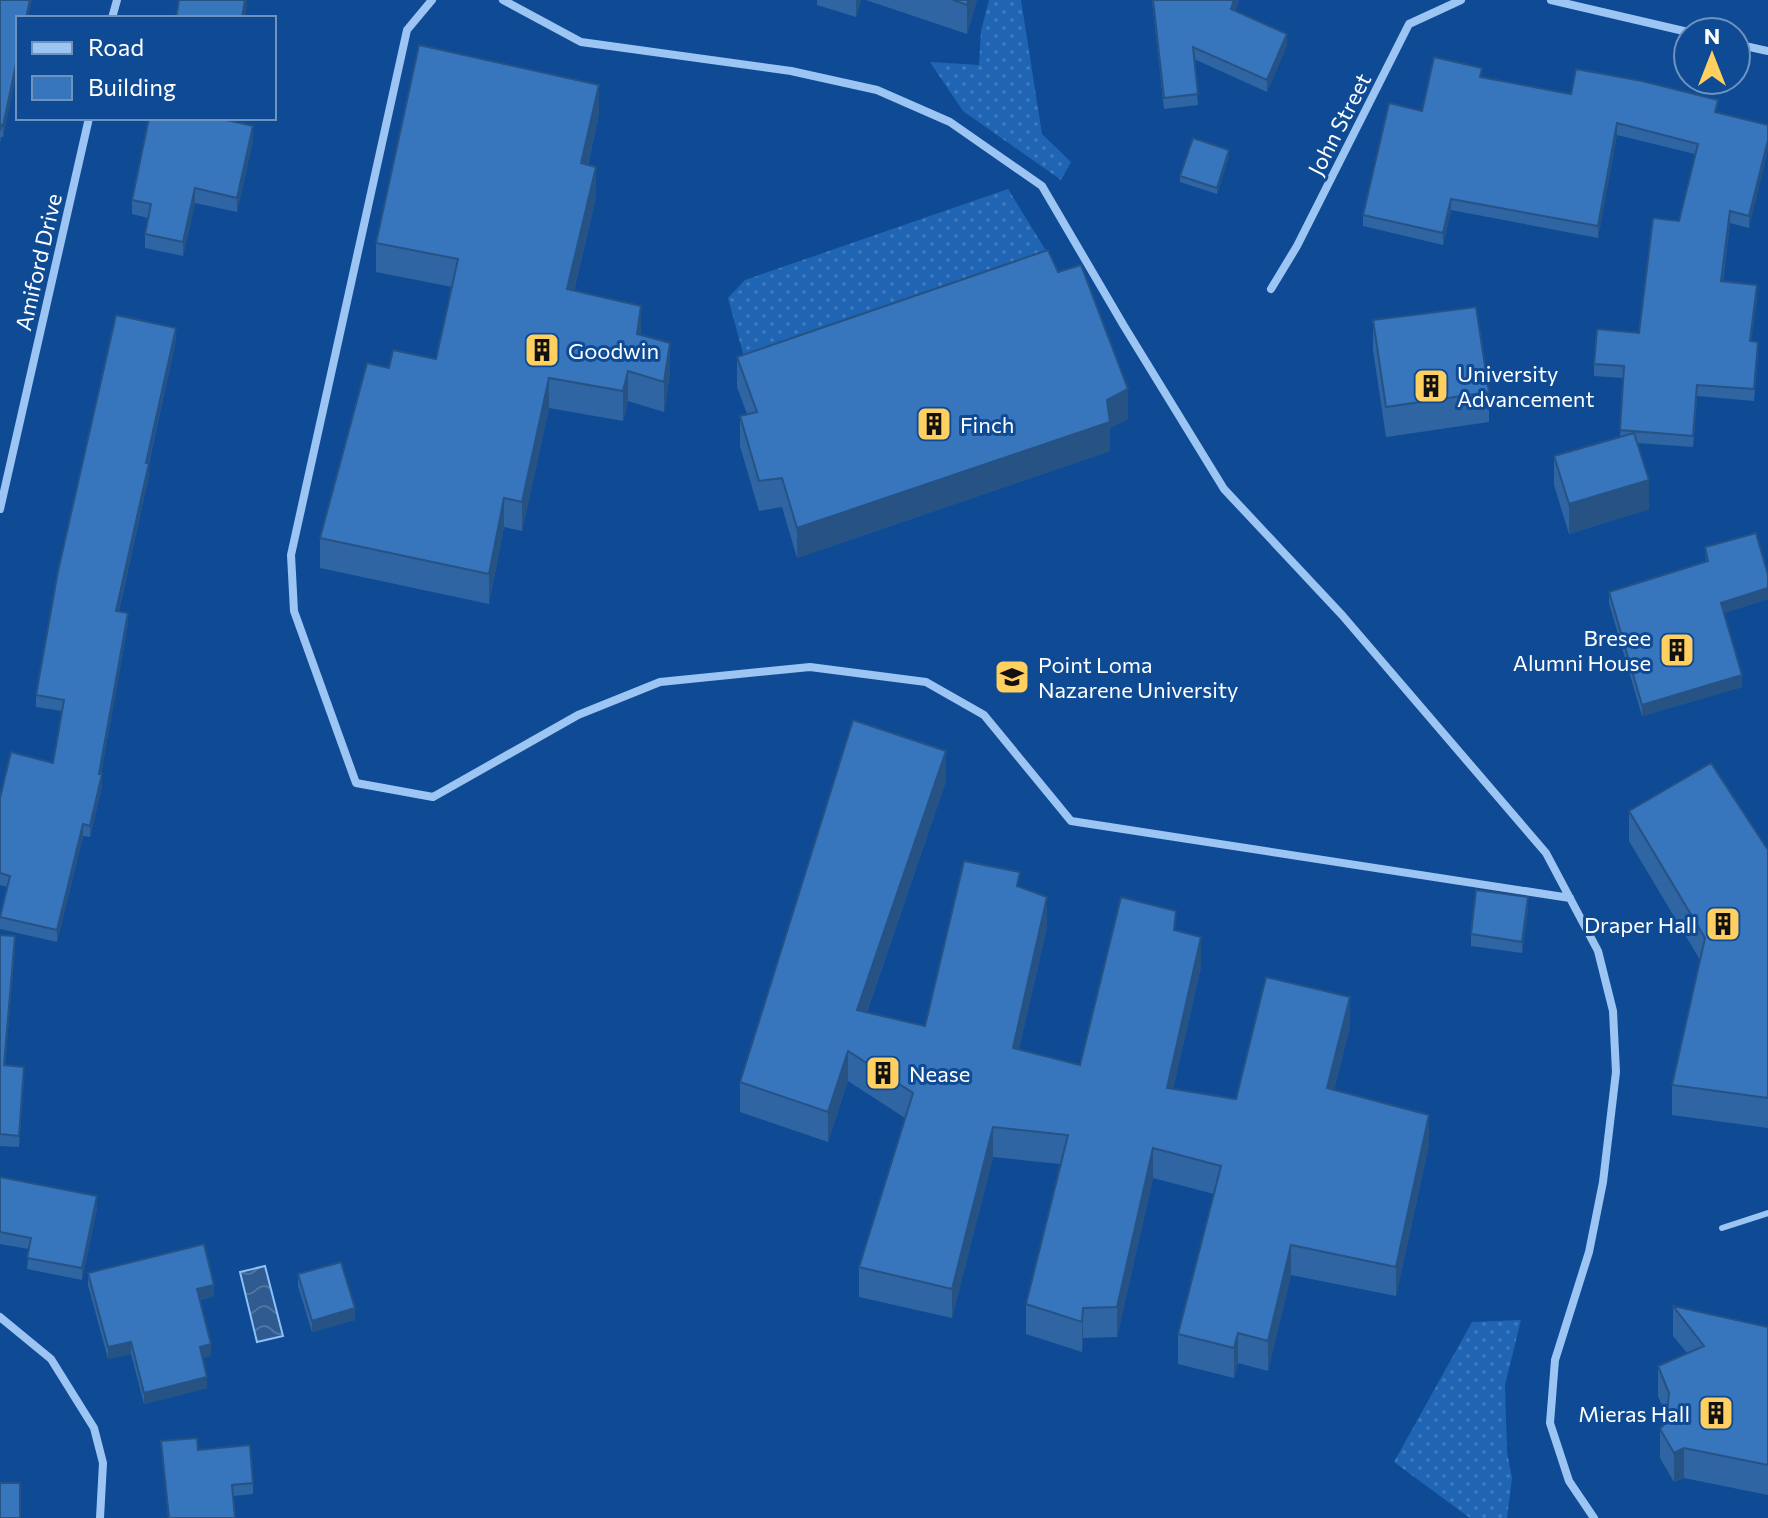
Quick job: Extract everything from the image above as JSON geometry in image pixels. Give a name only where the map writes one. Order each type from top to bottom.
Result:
[{"type":"street","points":[[432,0],[407,30],[291,555],[294,611],[356,783],[433,797],[578,715],[660,682],[810,667],[926,682],[984,715],[1071,821],[1570,898]]},
{"type":"street","points":[[503,0],[581,42],[791,71],[877,90],[950,122],[1042,186],[1224,489],[1342,615],[1546,853],[1598,951],[1613,1011],[1616,1072],[1603,1182],[1589,1252],[1555,1360],[1550,1423],[1569,1481],[1594,1518]]},
{"type":"street","name":"John Street","points":[[1271,289],[1297,246],[1409,24],[1461,0]]},
{"type":"street","points":[[1551,0],[1672,28]]},
{"type":"street","name":"Amiford Drive","points":[[0,509],[89,120]]},
{"type":"street","points":[[0,1317],[51,1359],[94,1428],[103,1463],[100,1518]]},
{"type":"lane","points":[[1722,1228],[1768,1213]]},
{"type":"shaded area","points":[[989,0],[1021,0],[1042,134],[1071,162],[1061,180],[963,111],[930,62],[979,65],[981,31]]},
{"type":"shaded area","points":[[1008,189],[1056,267],[1048,280],[750,379],[728,298],[745,280]]},
{"type":"shaded area","points":[[1521,1320],[1505,1385],[1507,1452],[1512,1478],[1507,1518],[1470,1518],[1394,1462],[1472,1322]]},
{"type":"water","points":[[265,1266],[283,1336],[257,1342],[240,1272]]},
{"type":"building","points":[[0,0],[30,0],[26,16],[16,16],[16,64],[0,131]]},
{"type":"building","points":[[179,0],[245,0],[242,16],[176,16]]},
{"type":"building","points":[[1153,0],[1234,0],[1231,9],[1287,34],[1267,80],[1193,47],[1198,94],[1164,98]]},
{"type":"building","name":"Goodwin","points":[[419,45],[599,85],[581,163],[596,167],[567,289],[641,306],[637,334],[670,343],[664,382],[628,371],[623,391],[549,378],[522,502],[504,498],[489,574],[320,538],[367,363],[389,368],[393,350],[436,359],[458,259],[376,243]]},
{"type":"building","points":[[1434,57],[1482,68],[1480,77],[1571,94],[1576,69],[1642,81],[1672,88],[1672,96],[1702,96],[1718,100],[1715,112],[1768,125],[1768,140],[1749,216],[1730,211],[1721,281],[1757,285],[1750,341],[1758,342],[1754,389],[1697,385],[1693,436],[1620,430],[1624,366],[1594,364],[1597,329],[1639,333],[1653,218],[1679,221],[1698,144],[1617,123],[1598,226],[1451,199],[1443,233],[1363,215],[1389,103],[1422,111]]},
{"type":"building","points":[[149,120],[226,120],[253,126],[237,198],[195,188],[183,242],[145,234],[151,204],[132,200]]},
{"type":"building","points":[[1193,138],[1229,150],[1217,188],[1180,176]]},
{"type":"building","name":"Finch","points":[[1048,250],[1058,272],[1081,265],[1128,389],[1107,400],[1110,422],[797,528],[782,478],[759,481],[740,416],[757,412],[737,357]]},
{"type":"building","name":"University Advancement","points":[[1476,307],[1489,392],[1386,407],[1373,320]]},
{"type":"building","points":[[116,315],[176,328],[116,611],[128,613],[99,774],[102,774],[90,826],[83,824],[57,930],[0,917],[10,876],[0,873],[0,798],[11,752],[53,763],[64,700],[36,695],[58,571]]},
{"type":"building","points":[[1634,433],[1649,480],[1569,504],[1554,456]]},
{"type":"building","name":"Bresee Alumni House","points":[[1756,533],[1768,575],[1768,588],[1721,603],[1742,675],[1642,705],[1609,592],[1708,561],[1705,547]]},
{"type":"building","name":"Nease","points":[[853,720],[946,751],[857,1010],[925,1026],[964,861],[1020,872],[1017,886],[1047,897],[1013,1048],[1080,1065],[1121,897],[1176,911],[1174,930],[1201,937],[1167,1088],[1236,1099],[1266,977],[1350,997],[1327,1088],[1429,1115],[1396,1267],[1291,1245],[1268,1341],[1238,1333],[1234,1348],[1178,1334],[1221,1166],[1153,1148],[1117,1307],[1083,1308],[1082,1322],[1026,1304],[1068,1135],[993,1127],[952,1289],[859,1267],[913,1093],[848,1051],[828,1112],[740,1082]]},
{"type":"building","name":"Draper Hall","points":[[1711,763],[1768,850],[1768,1098],[1672,1085],[1705,938],[1629,811]]},
{"type":"building","points":[[1476,890],[1528,897],[1522,942],[1471,934]]},
{"type":"building","points":[[0,935],[15,936],[4,1065],[24,1067],[19,1136],[0,1134]]},
{"type":"building","points":[[0,1177],[97,1196],[82,1268],[27,1258],[31,1238],[0,1232]]},
{"type":"building","points":[[204,1244],[214,1285],[197,1289],[211,1344],[200,1347],[207,1377],[144,1393],[131,1342],[108,1347],[88,1273]]},
{"type":"building","points":[[341,1262],[355,1308],[312,1321],[298,1274]]},
{"type":"building","name":"Mieras Hall","points":[[1673,1306],[1768,1327],[1768,1465],[1684,1448],[1674,1453],[1660,1429],[1666,1422],[1669,1393],[1658,1366],[1704,1346]]},
{"type":"building","points":[[197,1438],[198,1450],[250,1445],[253,1483],[232,1485],[235,1518],[169,1518],[161,1441]]},
{"type":"building","points":[[0,1483],[20,1483],[20,1518],[0,1518]]},
{"type":"place","name":"Goodwin","points":[[542,350]]},
{"type":"place","name":"University Advancement","points":[[1431,386]]},
{"type":"place","name":"Finch","points":[[934,424]]},
{"type":"place","name":"Bresee Alumni House","points":[[1677,650]]},
{"type":"place","name":"Point Loma Nazarene University","points":[[1012,677]]},
{"type":"place","name":"Draper Hall","points":[[1723,924]]},
{"type":"place","name":"Nease","points":[[883,1073]]},
{"type":"place","name":"Mieras Hall","points":[[1716,1413]]}]
